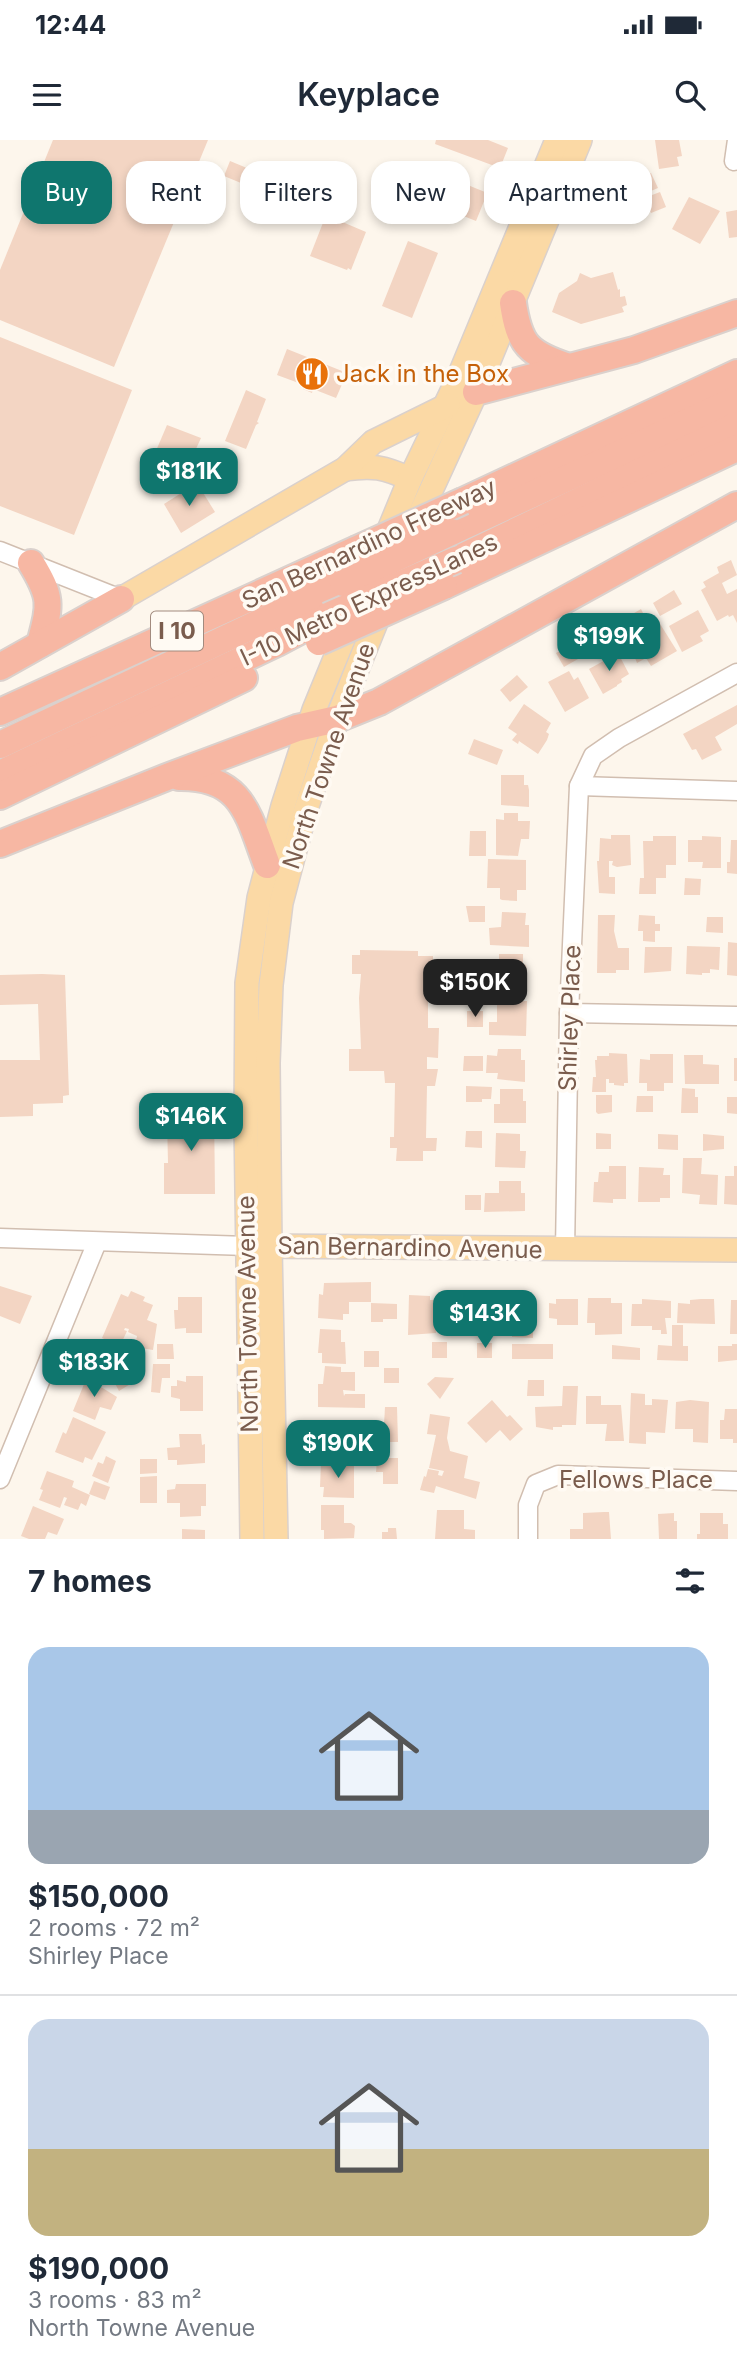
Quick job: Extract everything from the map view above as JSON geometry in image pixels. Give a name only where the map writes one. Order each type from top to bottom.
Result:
[{"type":"highway","points":[[513,303],[516,322],[527,346],[546,360],[569,367]]},
{"type":"highway","points":[[476,392],[634,350],[737,313]]},
{"type":"highway","name":"San Bernardino Freeway","points":[[0,712],[737,373]]},
{"type":"highway","name":"I-10 Metro ExpressLanes","points":[[0,744],[737,399]]},
{"type":"highway","name":"I-10 Metro ExpressLanes","points":[[0,774],[277,643],[328,616],[456,560],[737,425]]},
{"type":"highway","points":[[0,796],[319,642],[737,448]]},
{"type":"highway","points":[[0,844],[167,777],[379,702],[737,505]]},
{"type":"highway","points":[[31,563],[44,585],[49,602],[40,644]]},
{"type":"highway","points":[[0,667],[121,599]]},
{"type":"highway","points":[[167,777],[200,777],[223,784],[239,800],[250,819],[267,865]]},
{"type":"main road","name":"North Towne Avenue","points":[[253,1539],[245,1063],[247,983],[259,898],[283,806],[309,725],[410,479],[446,406],[556,140]]},
{"type":"main road","name":"North Towne Avenue","points":[[276,1539],[268,1063],[271,985],[281,903],[305,812],[337,719],[425,502],[476,392],[580,140]]},
{"type":"main road","points":[[121,599],[345,469],[373,442],[476,392]]},
{"type":"main road","points":[[437,478],[446,445],[446,406]]},
{"type":"main road","points":[[345,469],[372,465],[389,469],[410,479]]},
{"type":"main road","name":"San Bernardino Avenue","points":[[247,1246],[737,1250]]},
{"type":"street","points":[[734,161],[737,140]]},
{"type":"street","points":[[0,551],[121,599]]},
{"type":"street","points":[[737,673],[618,738],[593,756],[579,786],[737,791]]},
{"type":"street","name":"Shirley Place","points":[[565,1250],[569,1013],[579,786]]},
{"type":"street","points":[[569,1013],[737,1016]]},
{"type":"street","name":"San Bernardino Avenue","points":[[0,1238],[247,1246]]},
{"type":"street","points":[[0,1479],[97,1242]]},
{"type":"street","name":"Fellows Place","points":[[528,1539],[528,1504],[536,1484],[558,1475],[737,1481]]},
{"type":"building","points":[[53,140],[208,140],[199,161],[126,161],[126,224],[173,224],[114,367],[0,320],[0,270],[21,218],[21,224],[112,224],[112,161],[44,161]]},
{"type":"building","points":[[436,140],[488,140],[508,148],[503,161],[484,162],[435,144]]},
{"type":"building","points":[[655,140],[679,140],[682,156],[677,157],[679,166],[659,169]]},
{"type":"building","points":[[230,161],[240,165],[240,183],[226,177]]},
{"type":"building","points":[[652,175],[658,188],[652,191]]},
{"type":"building","points":[[470,186],[484,192],[484,201],[476,221],[470,219]]},
{"type":"building","points":[[660,192],[666,207],[652,213],[652,195]]},
{"type":"building","points":[[689,197],[720,211],[700,244],[672,229]]},
{"type":"building","points":[[737,210],[737,237],[729,238],[726,212]]},
{"type":"building","points":[[322,224],[347,224],[366,232],[351,270],[310,256]]},
{"type":"building","points":[[408,241],[438,253],[412,318],[382,306]]},
{"type":"building","points":[[613,272],[618,290],[620,289],[620,297],[625,296],[627,305],[622,307],[624,312],[581,324],[552,312],[559,293],[577,281],[580,273],[591,278]]},
{"type":"building","points":[[0,337],[132,390],[74,535],[0,506]]},
{"type":"building","name":"Jack in the Box","points":[[287,349],[347,373],[336,398],[313,389],[312,393],[303,389],[304,385],[277,375]]},
{"type":"building","points":[[246,390],[266,399],[257,422],[259,423],[246,449],[225,441]]},
{"type":"building","points":[[167,425],[201,438],[189,464],[166,479],[147,472]]},
{"type":"building","points":[[197,483],[215,512],[181,533],[164,504]]},
{"type":"building","points":[[731,560],[737,575],[722,583],[727,594],[737,589],[737,623],[733,615],[717,621],[701,590],[706,587],[703,582],[719,573],[717,567]]},
{"type":"building","points":[[674,590],[682,604],[660,616],[653,603]]},
{"type":"building","points":[[641,609],[644,615],[632,622],[629,616]]},
{"type":"building","points":[[698,610],[709,631],[700,636],[703,641],[682,652],[669,626]]},
{"type":"building","points":[[657,619],[677,651],[651,666],[646,658],[637,663],[626,635]]},
{"type":"building","points":[[611,622],[619,636],[604,644],[597,630]]},
{"type":"building","points":[[571,645],[578,659],[564,667],[556,653]]},
{"type":"building","points":[[618,653],[629,674],[621,679],[622,682],[617,686],[603,694],[589,669]]},
{"type":"building","points":[[569,671],[574,680],[578,677],[589,698],[565,712],[548,682]]},
{"type":"building","points":[[517,675],[528,687],[510,702],[500,690]]},
{"type":"building","points":[[524,704],[551,723],[546,732],[549,734],[547,740],[538,754],[519,741],[518,744],[512,740],[517,734],[508,728]]},
{"type":"building","points":[[737,705],[737,724],[715,737],[722,750],[702,760],[696,749],[692,750],[683,734]]},
{"type":"building","points":[[474,739],[503,750],[497,765],[468,754]]},
{"type":"building","points":[[501,775],[524,775],[524,785],[528,785],[529,790],[529,807],[501,805]]},
{"type":"building","points":[[504,813],[518,813],[518,821],[530,821],[529,839],[521,839],[518,856],[496,855],[496,819],[504,820]]},
{"type":"building","points":[[470,831],[486,831],[486,856],[469,856]]},
{"type":"building","points":[[611,835],[630,835],[631,865],[617,867],[612,865],[613,861],[609,861],[609,877],[615,877],[615,894],[599,893],[597,861],[600,838],[611,839]]},
{"type":"building","points":[[653,836],[676,836],[676,865],[666,865],[666,878],[656,878],[656,894],[639,894],[640,878],[644,878],[643,841],[653,841]]},
{"type":"building","points":[[702,836],[721,837],[721,868],[702,868],[703,862],[688,862],[688,840],[702,840]]},
{"type":"building","points":[[731,840],[737,840],[737,874],[727,873]]},
{"type":"building","points":[[488,859],[526,860],[526,890],[517,890],[517,901],[500,899],[500,888],[487,888]]},
{"type":"building","points":[[685,878],[701,879],[700,895],[684,895]]},
{"type":"building","points":[[466,906],[485,906],[485,922],[469,922]]},
{"type":"building","points":[[502,912],[526,913],[529,947],[490,945],[489,928],[501,927]]},
{"type":"building","points":[[598,915],[615,915],[614,931],[618,948],[629,948],[629,970],[597,973]]},
{"type":"building","points":[[639,915],[655,916],[655,924],[660,924],[660,931],[655,931],[655,942],[643,941],[643,931],[638,931]]},
{"type":"building","points":[[707,917],[723,917],[723,933],[706,932]]},
{"type":"building","points":[[728,942],[737,943],[737,976],[727,975]]},
{"type":"building","points":[[687,946],[720,947],[719,970],[710,969],[710,973],[702,975],[686,974]]},
{"type":"building","points":[[645,947],[672,947],[671,971],[644,973]]},
{"type":"building","points":[[360,950],[418,951],[418,956],[433,956],[433,974],[428,974],[428,1028],[439,1028],[438,1058],[427,1057],[427,1069],[438,1069],[435,1086],[427,1086],[426,1138],[437,1138],[436,1151],[423,1151],[423,1161],[396,1161],[397,1148],[390,1148],[390,1137],[394,1137],[395,1083],[385,1083],[384,1071],[349,1071],[349,1049],[361,1049],[361,974],[352,974],[352,955],[360,955]]},
{"type":"building","points":[[499,954],[523,954],[527,987],[494,987],[494,977],[489,978],[490,961],[499,961]]},
{"type":"building","points":[[484,966],[484,982],[465,981],[465,967]]},
{"type":"building","points":[[0,975],[65,975],[69,1095],[63,1096],[63,1103],[33,1104],[33,1116],[0,1117],[0,1060],[40,1060],[38,1004],[0,1005]]},
{"type":"building","points":[[497,1001],[527,1001],[526,1036],[489,1035],[489,1022],[497,1022]]},
{"type":"building","points":[[467,1011],[483,1011],[483,1027],[467,1027]]},
{"type":"building","points":[[498,1049],[521,1049],[521,1060],[525,1060],[525,1082],[497,1079],[498,1073],[486,1073],[487,1055],[497,1056]]},
{"type":"building","points":[[609,1053],[627,1054],[628,1083],[624,1083],[624,1086],[614,1085],[606,1079],[606,1092],[592,1092],[593,1077],[596,1077],[595,1060],[597,1056],[609,1056]]},
{"type":"building","points":[[650,1054],[673,1054],[673,1083],[664,1083],[664,1091],[647,1091],[647,1083],[639,1083],[640,1059],[650,1060]]},
{"type":"building","points":[[684,1055],[703,1055],[703,1064],[719,1065],[719,1084],[685,1084]]},
{"type":"building","points":[[464,1056],[483,1056],[483,1071],[463,1071]]},
{"type":"building","points":[[734,1058],[737,1058],[737,1081],[734,1081]]},
{"type":"building","points":[[466,1086],[492,1087],[491,1099],[466,1102]]},
{"type":"building","points":[[682,1088],[695,1089],[698,1113],[681,1113]]},
{"type":"building","points":[[500,1089],[523,1089],[526,1123],[494,1123],[494,1104],[500,1104]]},
{"type":"building","points":[[596,1095],[612,1095],[612,1112],[596,1112]]},
{"type":"building","points":[[637,1096],[653,1096],[653,1112],[636,1112]]},
{"type":"building","points":[[727,1097],[737,1097],[737,1114],[727,1113]]},
{"type":"building","points":[[214,1106],[215,1194],[164,1194],[164,1163],[168,1163],[167,1120],[185,1120],[185,1113],[179,1113],[179,1108]]},
{"type":"building","points":[[466,1131],[482,1131],[482,1148],[465,1147]]},
{"type":"building","points":[[496,1133],[520,1134],[520,1151],[526,1151],[525,1168],[495,1167]]},
{"type":"building","points":[[596,1133],[611,1134],[611,1149],[596,1149]]},
{"type":"building","points":[[658,1134],[678,1135],[678,1150],[658,1149]]},
{"type":"building","points":[[703,1134],[724,1136],[724,1149],[703,1151]]},
{"type":"building","points":[[683,1158],[702,1158],[701,1174],[718,1175],[717,1205],[699,1204],[700,1195],[682,1193]]},
{"type":"building","points":[[609,1166],[626,1166],[626,1199],[613,1199],[613,1203],[593,1202],[594,1182],[598,1182],[599,1172],[609,1172]]},
{"type":"building","points":[[734,1166],[737,1166],[737,1205],[724,1204],[725,1176],[734,1176]]},
{"type":"building","points":[[639,1167],[664,1168],[663,1175],[670,1175],[670,1198],[660,1198],[660,1202],[638,1202]]},
{"type":"building","points":[[499,1181],[521,1181],[521,1193],[525,1193],[525,1211],[484,1212],[485,1193],[499,1193]]},
{"type":"building","points":[[465,1195],[481,1195],[481,1210],[465,1210]]},
{"type":"building","points":[[371,1282],[371,1302],[349,1302],[349,1314],[343,1314],[343,1320],[318,1318],[319,1294],[323,1295],[324,1283]]},
{"type":"building","points":[[0,1286],[32,1296],[20,1324],[0,1316]]},
{"type":"building","points":[[131,1291],[145,1297],[143,1301],[153,1305],[147,1320],[157,1324],[153,1350],[135,1347],[137,1336],[125,1328],[127,1331],[120,1346],[102,1338],[121,1294],[128,1297]]},
{"type":"building","points":[[409,1295],[430,1296],[430,1300],[435,1300],[436,1333],[408,1335]]},
{"type":"building","points":[[462,1296],[486,1298],[484,1331],[471,1331],[471,1324],[451,1324],[452,1300],[462,1301]]},
{"type":"building","points":[[178,1297],[202,1297],[202,1333],[186,1333],[186,1328],[175,1329],[174,1310],[178,1310]]},
{"type":"building","points":[[498,1298],[533,1303],[533,1338],[512,1337],[512,1322],[496,1322]]},
{"type":"building","points":[[588,1298],[611,1298],[611,1303],[622,1303],[622,1334],[595,1335],[595,1323],[587,1323]]},
{"type":"building","points":[[556,1299],[578,1299],[578,1325],[557,1325],[557,1319],[549,1318],[549,1303],[556,1304]]},
{"type":"building","points":[[642,1299],[671,1301],[671,1318],[665,1318],[667,1334],[661,1334],[661,1330],[652,1330],[652,1326],[631,1326],[632,1304],[642,1304]]},
{"type":"building","points":[[714,1299],[715,1324],[677,1323],[678,1303],[690,1304],[690,1300]]},
{"type":"building","points":[[731,1300],[737,1300],[737,1334],[730,1334]]},
{"type":"building","points":[[371,1303],[397,1304],[397,1319],[371,1322]]},
{"type":"building","points":[[672,1325],[683,1325],[683,1346],[688,1346],[688,1361],[657,1360],[658,1345],[672,1346]]},
{"type":"building","points":[[320,1329],[341,1330],[341,1342],[345,1342],[346,1364],[322,1363],[322,1353],[318,1353]]},
{"type":"building","points":[[432,1342],[447,1342],[447,1358],[432,1358]]},
{"type":"building","points":[[477,1343],[492,1343],[492,1358],[477,1358]]},
{"type":"building","points":[[157,1344],[173,1344],[174,1359],[157,1359]]},
{"type":"building","points":[[512,1344],[553,1344],[553,1359],[512,1359]]},
{"type":"building","points":[[737,1344],[737,1360],[718,1362],[718,1346]]},
{"type":"building","points":[[612,1345],[640,1348],[640,1360],[612,1359]]},
{"type":"building","points":[[364,1351],[379,1351],[379,1367],[364,1367]]},
{"type":"building","points":[[153,1364],[170,1364],[170,1378],[162,1378],[160,1393],[151,1392]]},
{"type":"building","points":[[325,1366],[341,1367],[341,1372],[355,1372],[355,1391],[343,1390],[344,1396],[365,1394],[365,1408],[318,1407],[318,1384],[323,1384]]},
{"type":"building","points":[[384,1368],[399,1368],[399,1383],[384,1383]]},
{"type":"building","points":[[124,1369],[132,1383],[119,1391],[111,1376]]},
{"type":"building","points":[[186,1376],[203,1376],[203,1411],[180,1411],[180,1399],[171,1397],[171,1386],[177,1386],[177,1380],[186,1382]]},
{"type":"building","points":[[87,1377],[102,1383],[101,1387],[117,1397],[111,1410],[100,1407],[95,1420],[73,1411]]},
{"type":"building","points":[[435,1377],[454,1378],[440,1399],[427,1384]]},
{"type":"building","points":[[528,1380],[544,1380],[544,1396],[527,1396]]},
{"type":"building","points":[[563,1386],[578,1386],[576,1425],[562,1425],[553,1427],[553,1430],[536,1427],[535,1407],[562,1406]]},
{"type":"building","points":[[631,1393],[645,1394],[645,1405],[652,1405],[652,1399],[668,1400],[665,1433],[646,1432],[646,1444],[629,1443]]},
{"type":"building","points":[[586,1396],[601,1396],[601,1405],[621,1405],[624,1441],[605,1441],[607,1424],[586,1424]]},
{"type":"building","points":[[492,1400],[507,1417],[510,1415],[523,1429],[510,1441],[500,1430],[486,1443],[467,1423]]},
{"type":"building","points":[[676,1402],[709,1402],[708,1443],[693,1442],[693,1429],[675,1429]]},
{"type":"building","points":[[385,1407],[397,1407],[398,1442],[383,1442]]},
{"type":"building","points":[[725,1409],[737,1409],[737,1443],[733,1443],[733,1439],[720,1439],[720,1420],[724,1420]]},
{"type":"building","points":[[430,1414],[450,1417],[447,1438],[450,1451],[468,1456],[464,1478],[480,1482],[476,1499],[436,1486],[434,1493],[420,1490],[428,1469],[439,1471],[438,1475],[442,1476],[444,1471],[429,1468],[436,1435],[427,1434]]},
{"type":"building","points":[[73,1417],[106,1432],[92,1460],[85,1457],[83,1463],[55,1452]]},
{"type":"building","points":[[320,1424],[347,1424],[347,1442],[366,1442],[365,1451],[320,1451]]},
{"type":"building","points":[[179,1434],[201,1434],[202,1445],[205,1444],[205,1463],[177,1465],[177,1460],[168,1460],[167,1448],[180,1447]]},
{"type":"building","points":[[106,1456],[116,1461],[108,1483],[92,1476],[98,1462],[103,1464]]},
{"type":"building","points":[[398,1458],[398,1484],[383,1484],[383,1472],[376,1472],[377,1460]]},
{"type":"building","points":[[140,1459],[157,1459],[157,1473],[140,1474]]},
{"type":"building","points":[[321,1463],[354,1464],[354,1498],[323,1497],[324,1487],[320,1487]]},
{"type":"building","points":[[47,1471],[74,1481],[72,1487],[90,1495],[86,1506],[81,1503],[78,1510],[64,1505],[67,1498],[64,1497],[60,1508],[39,1500]]},
{"type":"building","points":[[157,1476],[157,1503],[140,1503],[140,1477]]},
{"type":"building","points":[[94,1481],[110,1487],[105,1500],[89,1494]]},
{"type":"building","points":[[176,1484],[206,1484],[206,1506],[201,1506],[201,1516],[180,1517],[180,1503],[167,1503],[167,1490],[175,1489]]},
{"type":"building","points":[[321,1505],[344,1505],[344,1523],[355,1526],[354,1538],[324,1539],[324,1530],[321,1530]]},
{"type":"building","points":[[33,1506],[64,1519],[57,1535],[48,1532],[45,1539],[21,1536]]},
{"type":"building","points":[[437,1510],[464,1510],[464,1529],[475,1530],[475,1539],[435,1539]]},
{"type":"building","points":[[609,1512],[611,1539],[570,1539],[570,1529],[583,1529],[583,1513]]},
{"type":"building","points":[[674,1513],[677,1539],[659,1539],[658,1514]]},
{"type":"building","points":[[700,1513],[723,1513],[723,1524],[728,1524],[728,1539],[697,1539],[697,1534],[700,1534]]},
{"type":"building","points":[[388,1528],[396,1528],[397,1539],[382,1539],[382,1532],[388,1532]]},
{"type":"building","points":[[182,1529],[205,1530],[205,1539],[182,1539]]},
{"type":"place","name":"Jack in the Box","points":[[312,374]]}]
